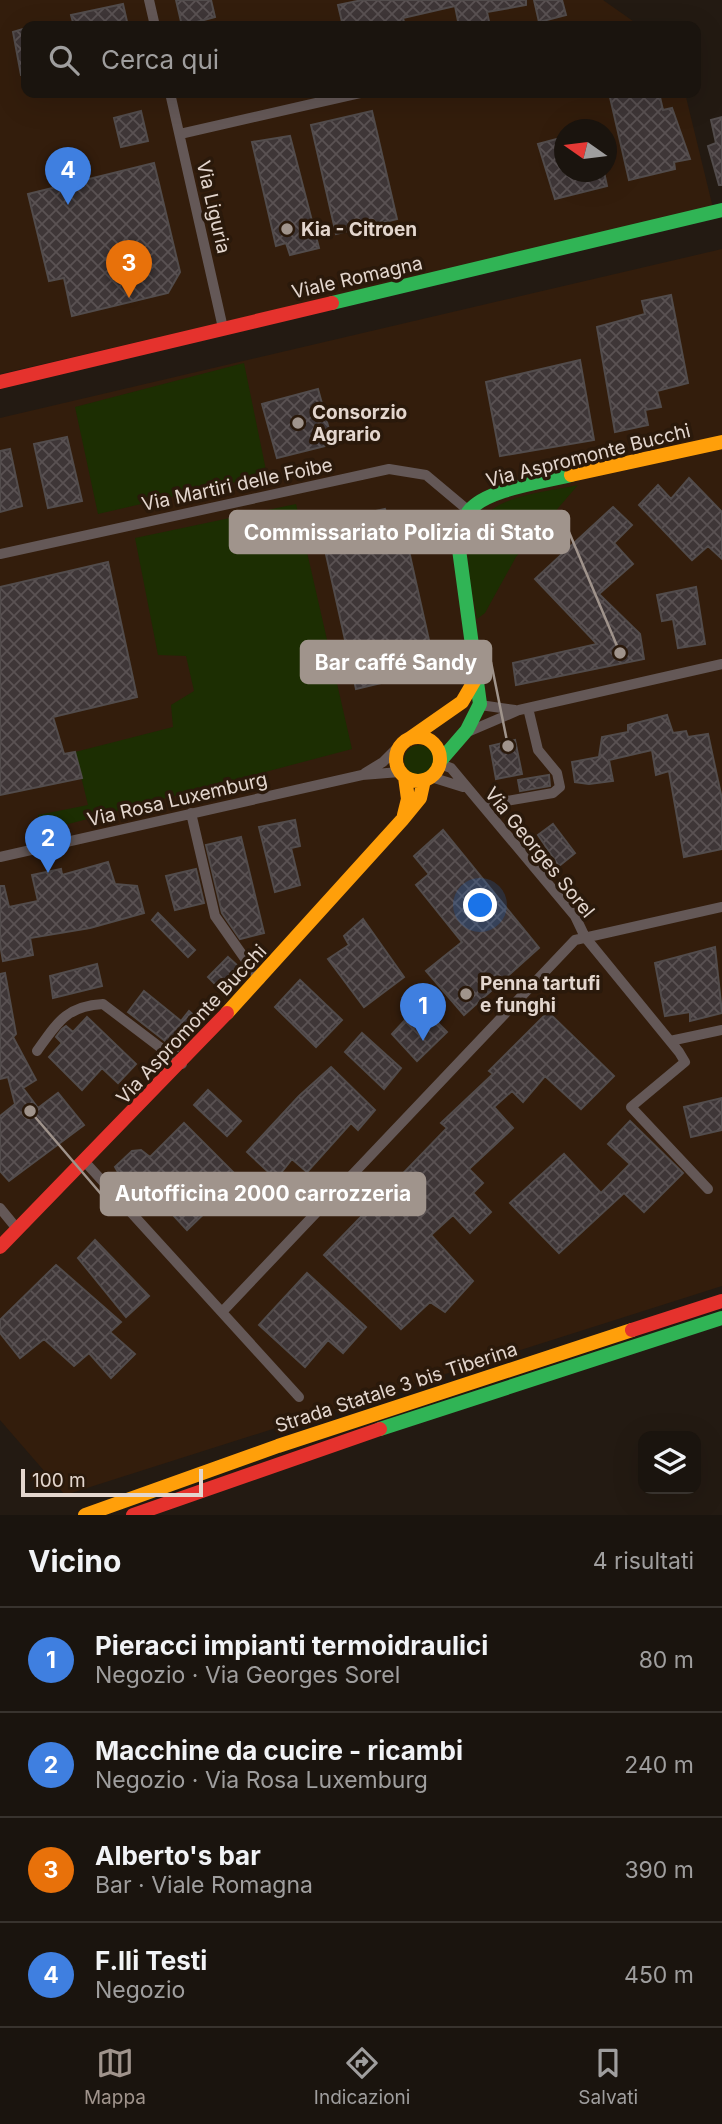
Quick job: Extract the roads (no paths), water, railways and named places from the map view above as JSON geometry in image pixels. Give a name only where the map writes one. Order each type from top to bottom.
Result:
[{"type":"main road","name":"Viale Romagna","points":[[0,382],[722,210]]},
{"type":"main road","name":"Via Aspromonte Bucchi","points":[[0,1247],[86,1163],[260,979],[402,820],[420,798],[427,779],[462,735],[481,699],[458,542],[469,511],[486,497],[609,466],[722,442]]},
{"type":"main road","points":[[449,713],[462,702],[476,678]]},
{"type":"main road","points":[[402,820],[408,799],[403,774],[396,758],[405,741],[423,726],[481,699]]},
{"type":"main road","points":[[405,741],[424,737],[431,740],[440,752],[440,762]]},
{"type":"main road","points":[[403,774],[427,779]]},
{"type":"main road","name":"Strada Statale 3 bis Tiberina","points":[[85,1515],[278,1446],[722,1301]]},
{"type":"main road","name":"Strada Statale 3 bis Tiberina","points":[[133,1515],[446,1406],[722,1318]]},
{"type":"street","points":[[149,0],[154,21]]},
{"type":"street","name":"Via Liguria","points":[[171,98],[223,328]]},
{"type":"street","points":[[180,134],[338,98]]},
{"type":"street","name":"Via Martiri delle Foibe","points":[[0,554],[389,469],[426,475],[449,491],[469,511]]},
{"type":"street","points":[[462,735],[524,709],[722,664]]},
{"type":"street","points":[[481,699],[499,708],[524,709]]},
{"type":"street","points":[[483,805],[553,793],[560,788],[557,773],[538,750],[524,709]]},
{"type":"street","name":"Via Rosa Luxemburg","points":[[362,775],[383,762],[405,741]]},
{"type":"street","name":"Via Georges Sorel","points":[[440,762],[451,768],[575,916],[585,937],[685,1062],[631,1107],[708,1189]]},
{"type":"street","name":"Via Rosa Luxemburg","points":[[0,857],[362,775],[403,774]]},
{"type":"street","name":"Via Georges Sorel","points":[[427,779],[451,781],[466,789]]},
{"type":"street","points":[[191,813],[215,916],[260,979]]},
{"type":"street","name":"Via Georges Sorel","points":[[222,1312],[575,940],[722,907]]},
{"type":"street","points":[[37,1051],[58,1021],[81,1006],[103,1004],[182,1064]]},
{"type":"street","points":[[670,1041],[722,1030]]},
{"type":"street","points":[[86,1163],[299,1397]]},
{"type":"street","points":[[0,1208],[18,1230]]},
{"type":"place","name":"F.lli Testi","points":[[68,205]]},
{"type":"place","name":"Kia - Citroen","points":[[287,229]]},
{"type":"place","name":"Alberto's bar","points":[[129,298]]},
{"type":"place","name":"Consorzio Agrario","points":[[298,423]]},
{"type":"place","name":"Commissariato Polizia di Stato","points":[[620,653]]},
{"type":"place","name":"Bar caffé Sandy","points":[[508,746]]},
{"type":"place","name":"Macchine da cucire - ricambi","points":[[48,873]]},
{"type":"place","name":"Penna tartufi e funghi","points":[[466,994]]},
{"type":"place","name":"Pieracci impianti termoidraulici","points":[[423,1041]]},
{"type":"place","name":"Autofficina 2000 carrozzeria","points":[[30,1111]]}]
